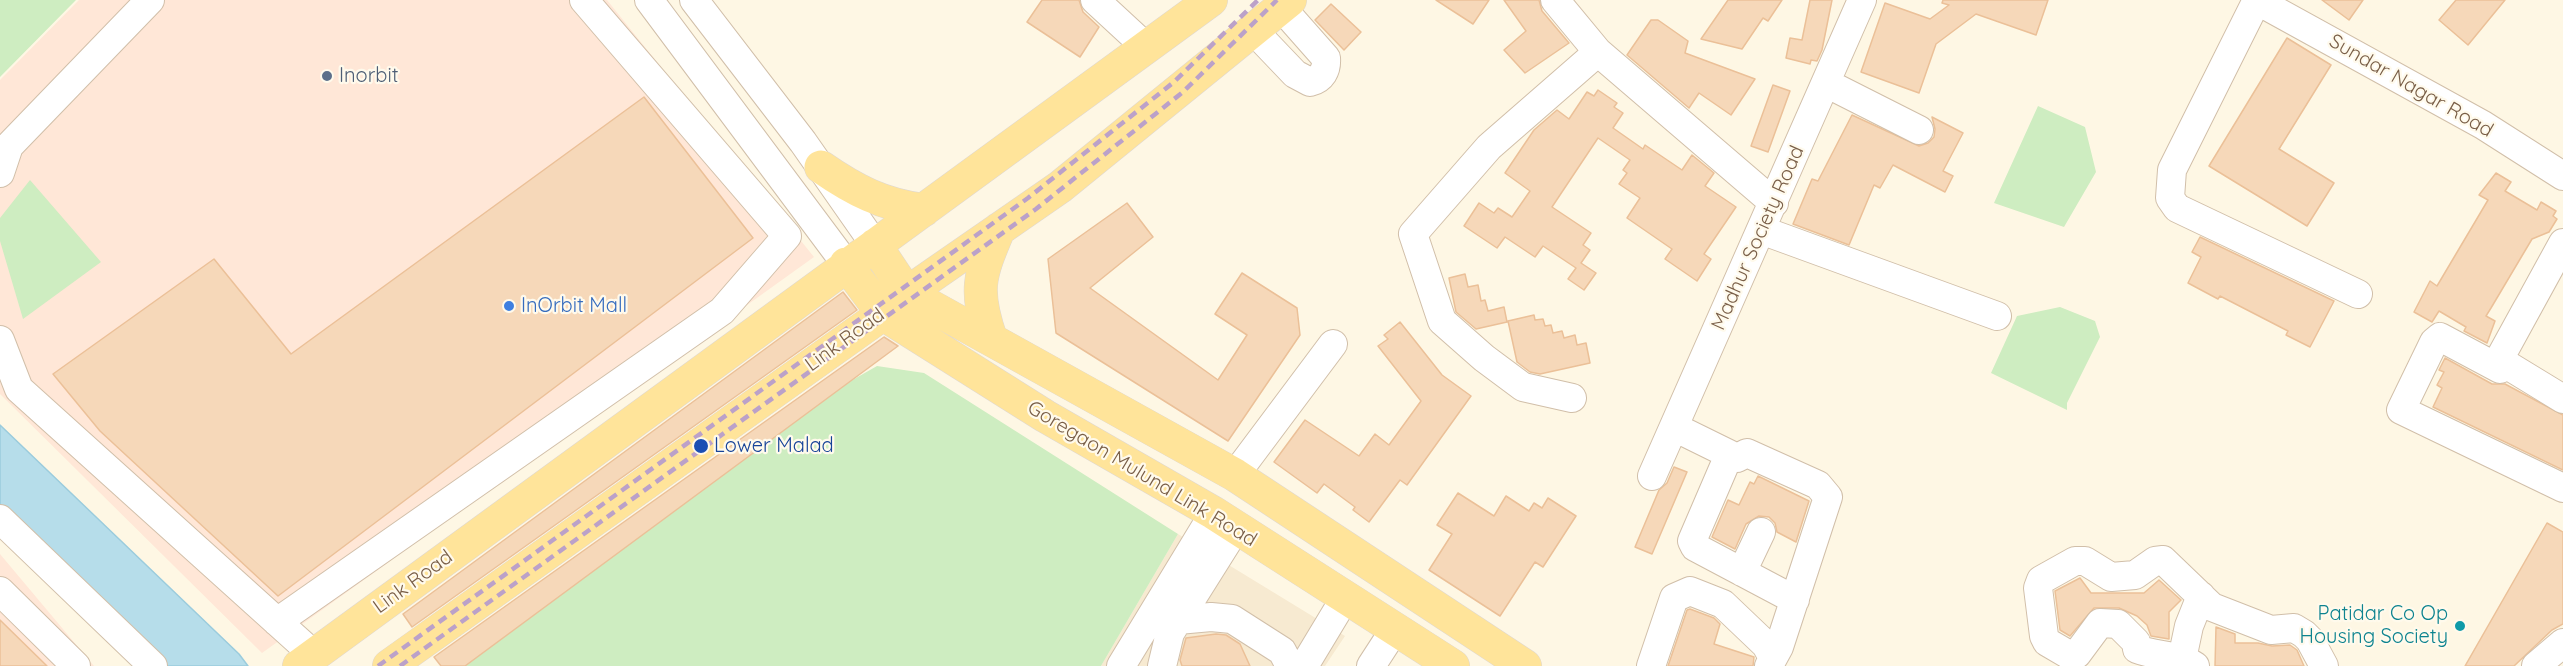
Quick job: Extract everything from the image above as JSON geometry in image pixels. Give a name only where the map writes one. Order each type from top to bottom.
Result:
[{"type":"main road","points":[[908,293],[874,245],[1211,0]]},
{"type":"main road","name":"Link Road","points":[[389,666],[883,314],[908,293],[1060,187],[1286,4]]},
{"type":"main road","points":[[821,167],[855,191],[877,201],[924,210]]},
{"type":"main road","points":[[991,339],[980,297],[981,272],[999,230]]},
{"type":"main road","name":"Link Road","points":[[307,661],[874,245]]},
{"type":"main road","name":"Goregaon Mulund Link Road","points":[[846,264],[883,314],[1045,417],[1225,521],[1453,666]]},
{"type":"main road","name":"Goregaon Mulund Link Road","points":[[908,293],[1235,475],[1520,664]]},
{"type":"street","points":[[0,173],[9,146],[150,0]]},
{"type":"street","points":[[277,622],[722,310],[787,236],[584,0]]},
{"type":"street","points":[[649,0],[846,264]]},
{"type":"street","points":[[694,0],[821,167],[874,245]]},
{"type":"street","points":[[1095,0],[1147,48]]},
{"type":"street","points":[[1555,0],[1598,52],[1774,203]]},
{"type":"street","name":"Madhur Society Road","points":[[1652,477],[1862,0]]},
{"type":"street","points":[[2269,2],[2172,170],[2170,198],[2177,208],[2358,294]]},
{"type":"street","name":"Sundar Nagar Road","points":[[2269,2],[2483,125],[2563,176]]},
{"type":"street","points":[[1253,30],[1295,74],[1310,82],[1317,80],[1323,75],[1326,58],[1286,4]]},
{"type":"street","points":[[1572,398],[1522,387],[1484,358],[1442,321],[1413,234],[1489,147],[1598,52]]},
{"type":"street","points":[[675,106],[709,79]]},
{"type":"street","points":[[1827,83],[1919,130]]},
{"type":"street","points":[[791,190],[821,167]]},
{"type":"street","points":[[1761,230],[1996,316]]},
{"type":"street","points":[[2563,243],[2501,356],[2504,363],[2563,399]]},
{"type":"street","points":[[2504,363],[2500,369],[2446,338],[2440,337],[2434,342],[2401,410],[2563,488]]},
{"type":"street","points":[[0,340],[19,389],[277,622],[307,661]]},
{"type":"street","points":[[1235,475],[1333,344]]},
{"type":"street","points":[[1674,427],[1729,455],[1737,458],[1747,453],[1818,485],[1828,498],[1795,600],[1771,662]]},
{"type":"street","points":[[1729,455],[1692,541],[1695,547],[1795,600]]},
{"type":"street","points":[[0,519],[150,665]]},
{"type":"street","points":[[1162,666],[1178,612],[1212,558],[1225,521]]},
{"type":"street","points":[[1742,572],[1761,532]]},
{"type":"street","points":[[1121,666],[1135,639],[1212,558]]},
{"type":"street","points":[[2201,596],[2189,626],[2189,663],[2171,654],[2140,658],[2136,642],[2118,624],[2100,623],[2077,654],[2071,656],[2047,642],[2038,588],[2041,580],[2074,561],[2085,561],[2111,577],[2135,576],[2155,561],[2163,560],[2201,596],[2212,607],[2271,630],[2294,628],[2310,640],[2324,666]]},
{"type":"street","points":[[0,591],[76,666]]},
{"type":"street","points":[[1651,666],[1674,598],[1690,591],[1723,604],[1766,645],[1771,662]]},
{"type":"street","points":[[1304,666],[1345,598]]},
{"type":"street","points":[[1178,612],[1232,619],[1282,651],[1290,666]]},
{"type":"street","points":[[1371,666],[1395,629]]},
{"type":"street","points":[[1135,639],[1143,666]]},
{"type":"street","points":[[2536,666],[2563,643]]},
{"type":"shaded area","name":"InOrbit Mall","points":[[79,0],[607,0],[814,257],[262,653],[0,394],[0,80]]},
{"type":"shaded area","points":[[1178,534],[1345,636],[1325,666],[1101,666]]},
{"type":"shaded area","points":[[0,554],[94,666],[0,666]]},
{"type":"green space","points":[[0,0],[76,0],[0,77]]},
{"type":"green space","points":[[2038,106],[2085,127],[2096,172],[2064,227],[1994,203]]},
{"type":"green space","points":[[30,180],[101,262],[23,319],[0,241],[0,218]]},
{"type":"green space","points":[[2060,307],[2095,321],[2100,337],[2067,403],[2067,410],[1991,373],[2017,316]]},
{"type":"green space","points":[[877,366],[924,373],[1178,534],[1101,666],[460,666],[842,386]]},
{"type":"water","points":[[0,425],[239,654],[248,666],[159,666],[0,506]]},
{"type":"building","points":[[1042,0],[1079,0],[1083,12],[1099,27],[1080,57],[1027,22]]},
{"type":"building","points":[[1436,0],[1489,0],[1473,24]]},
{"type":"building","points":[[1504,0],[1539,0],[1542,11],[1569,43],[1525,73],[1504,50],[1526,31]]},
{"type":"building","points":[[1728,0],[1782,0],[1768,21],[1763,18],[1742,49],[1701,39]]},
{"type":"building","points":[[1810,0],[1832,0],[1822,50],[1817,61],[1811,60],[1810,64],[1786,58],[1790,38],[1802,40]]},
{"type":"building","points":[[1943,0],[2048,0],[2036,35],[1976,14],[1936,44],[1919,93],[1861,72],[1885,3],[1930,19],[1949,5],[1942,3]]},
{"type":"building","points":[[2322,0],[2363,0],[2349,20]]},
{"type":"building","points":[[2456,0],[2505,0],[2468,45],[2439,20]]},
{"type":"building","points":[[1331,4],[1361,32],[1344,50],[1315,20]]},
{"type":"building","points":[[1651,20],[1658,20],[1688,41],[1685,53],[1755,79],[1731,115],[1699,93],[1689,108],[1627,55]]},
{"type":"building","points":[[2287,38],[2331,65],[2279,149],[2334,183],[2307,226],[2209,166]]},
{"type":"building","points":[[1773,85],[1790,91],[1768,152],[1751,146]]},
{"type":"building","points":[[1598,90],[1617,103],[1614,107],[1623,113],[1613,128],[1643,149],[1645,145],[1682,170],[1692,155],[1714,173],[1705,186],[1736,207],[1704,254],[1711,259],[1697,281],[1665,259],[1672,249],[1627,218],[1640,198],[1619,184],[1627,173],[1623,170],[1630,160],[1598,138],[1552,207],[1591,233],[1583,245],[1590,250],[1581,263],[1596,273],[1584,290],[1568,279],[1576,268],[1543,246],[1535,257],[1505,237],[1497,248],[1464,226],[1479,203],[1494,213],[1498,208],[1512,217],[1530,191],[1505,173],[1534,130],[1557,110],[1569,119],[1587,92],[1594,96]]},
{"type":"building","name":"InOrbit Mall","points":[[644,97],[753,238],[278,596],[100,431],[53,374],[214,259],[291,354]]},
{"type":"building","points":[[1852,115],[1919,146],[1928,143],[1934,137],[1932,117],[1963,133],[1943,171],[1953,176],[1945,192],[1893,165],[1880,188],[1874,185],[1849,245],[1793,224],[1812,179],[1818,181]]},
{"type":"building","points":[[2496,173],[2511,182],[2505,191],[2537,210],[2541,202],[2556,211],[2553,216],[2557,219],[2549,232],[2532,239],[2486,316],[2495,321],[2487,343],[2464,331],[2466,327],[2439,311],[2432,322],[2414,312],[2430,281],[2437,286],[2488,200],[2479,195]]},
{"type":"building","points":[[1127,203],[1153,237],[1090,288],[1218,380],[1247,335],[1215,314],[1242,273],[1297,308],[1300,335],[1228,441],[1056,333],[1048,259]]},
{"type":"building","points":[[2200,237],[2334,301],[2310,347],[2286,335],[2288,331],[2220,296],[2218,299],[2188,283],[2201,257],[2192,252]]},
{"type":"building","points":[[1465,274],[1468,287],[1478,285],[1481,301],[1485,300],[1488,311],[1504,307],[1507,322],[1476,329],[1456,312],[1449,278]]},
{"type":"building","points":[[843,292],[857,310],[412,627],[403,614]]},
{"type":"building","points":[[1534,315],[1535,320],[1543,319],[1545,326],[1551,325],[1553,333],[1562,331],[1564,338],[1575,335],[1577,345],[1586,343],[1590,363],[1540,374],[1530,372],[1517,362],[1508,321]]},
{"type":"building","points":[[1400,322],[1442,375],[1471,396],[1407,485],[1400,480],[1369,522],[1353,510],[1355,507],[1324,484],[1317,493],[1274,462],[1305,420],[1359,456],[1375,434],[1389,445],[1421,401],[1378,346],[1388,339],[1384,335]]},
{"type":"building","points":[[884,337],[898,346],[465,666],[441,666],[434,657]]},
{"type":"building","points":[[2445,358],[2492,384],[2505,384],[2563,415],[2563,470],[2433,407],[2442,388],[2437,385],[2444,372],[2439,370]]},
{"type":"building","points":[[1674,467],[1687,472],[1652,554],[1635,547],[1659,490],[1667,483]]},
{"type":"building","points":[[1758,476],[1809,501],[1796,542],[1777,532],[1775,523],[1769,517],[1759,516],[1746,524],[1735,549],[1712,537],[1728,500],[1739,505],[1750,482],[1754,484]]},
{"type":"building","points":[[1458,493],[1494,516],[1506,496],[1529,511],[1534,503],[1542,508],[1548,498],[1576,516],[1543,567],[1535,562],[1500,616],[1429,570],[1452,534],[1437,525]]},
{"type":"building","points":[[2547,523],[2563,532],[2563,624],[2552,630],[2514,666],[2465,666]]},
{"type":"building","points":[[2080,578],[2091,593],[2144,593],[2159,580],[2181,600],[2169,612],[2169,639],[2151,636],[2147,625],[2137,616],[2119,608],[2094,608],[2070,636],[2060,630],[2055,591]]},
{"type":"building","points":[[1690,609],[1714,618],[1720,624],[1714,644],[1754,657],[1753,666],[1668,666],[1687,610]]},
{"type":"building","points":[[0,620],[47,666],[0,666]]},
{"type":"building","points":[[2216,627],[2235,634],[2235,643],[2290,645],[2297,650],[2304,666],[2215,666]]},
{"type":"building","points":[[1226,635],[1240,644],[1250,666],[1182,666],[1180,660],[1186,638]]},
{"type":"railway","points":[[378,666],[1028,198],[1174,82],[1258,0]]},
{"type":"railway","points":[[400,666],[1036,209],[1183,92],[1277,0]]},
{"type":"place","name":"Inorbit","points":[[327,76]]},
{"type":"place","name":"InOrbit Mall","points":[[509,306]]},
{"type":"place","name":"Lower Malad","points":[[701,446]]},
{"type":"place","name":"Patidar Co Op Housing Society","points":[[2460,626]]}]
